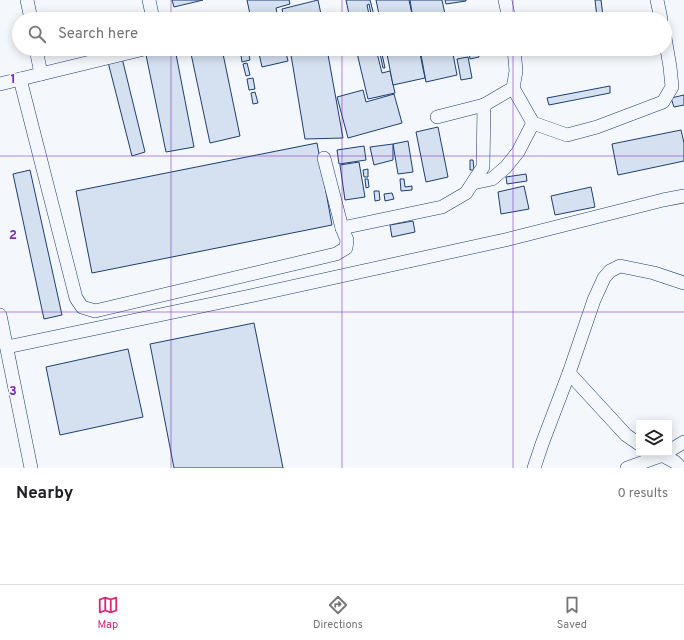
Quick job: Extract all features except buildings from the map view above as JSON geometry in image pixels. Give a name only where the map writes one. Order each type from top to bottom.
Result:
[{"type":"street","points":[[27,0],[30,12]]},
{"type":"street","points":[[149,0],[152,12]]},
{"type":"street","points":[[505,0],[508,12]]},
{"type":"street","points":[[657,0],[660,12]]},
{"type":"street","points":[[37,56],[41,74]]},
{"type":"street","points":[[0,84],[115,56]]},
{"type":"street","points":[[515,56],[516,71],[513,88],[533,122],[567,135],[597,127],[663,102],[672,87],[668,56]]},
{"type":"street","points":[[20,79],[76,298],[82,306],[95,311],[336,254],[346,248],[347,240],[342,228],[324,158]]},
{"type":"street","points":[[437,117],[484,105],[513,88]]},
{"type":"street","points":[[342,228],[442,207],[466,193],[483,167],[484,105]]},
{"type":"street","points":[[473,183],[492,179],[506,167],[518,152],[533,122]]},
{"type":"street","points":[[7,347],[250,296],[509,239],[662,200],[684,196]]},
{"type":"street","points":[[534,468],[594,300],[604,278],[610,271],[620,266],[654,273],[684,283]]},
{"type":"street","points":[[0,315],[31,468]]},
{"type":"street","points":[[569,373],[626,435],[636,442]]},
{"type":"street","points":[[672,449],[684,442]]},
{"type":"street","points":[[627,468],[657,456]]},
{"type":"street","points":[[668,456],[681,468]]}]
